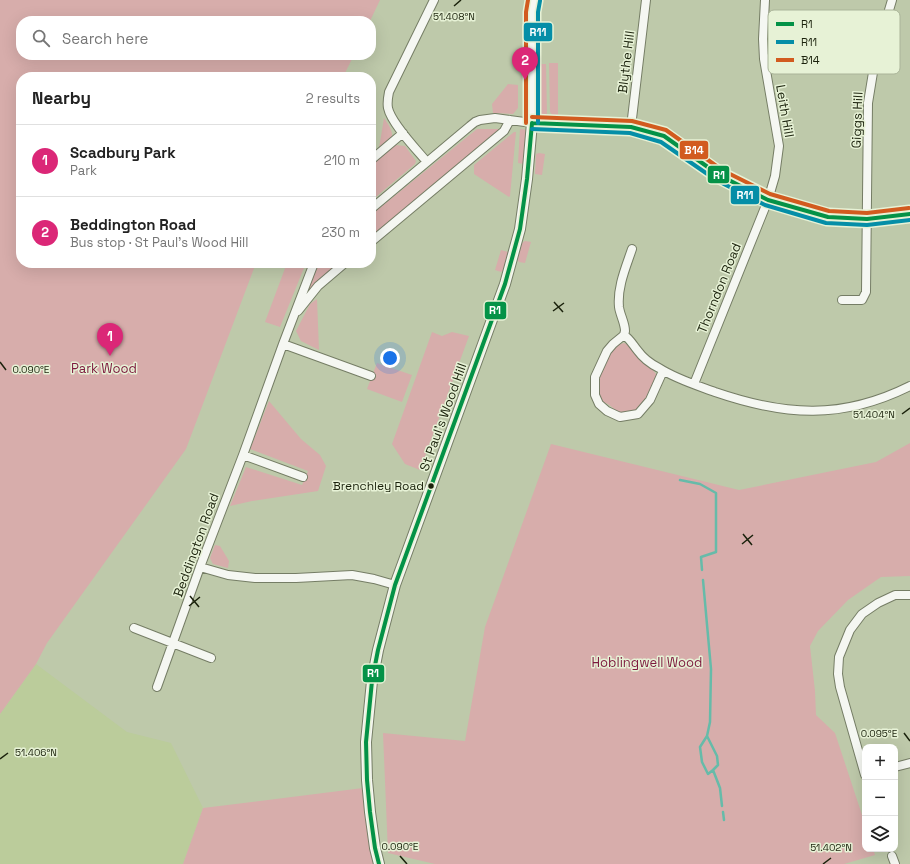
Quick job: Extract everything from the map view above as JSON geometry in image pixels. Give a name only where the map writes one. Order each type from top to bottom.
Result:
[{"type":"street","points":[[427,162],[391,117],[388,108],[388,98],[434,0]]},
{"type":"street","name":"St Paul's Wood Hill","points":[[379,864],[370,812],[367,780],[366,742],[372,681],[378,650],[395,585],[504,284],[520,228],[532,123],[532,12],[534,0]]},
{"type":"street","name":"Blythe Hill","points":[[631,127],[646,0]]},
{"type":"street","name":"Leith Hill","points":[[765,0],[763,39],[764,59],[779,146],[775,176],[768,200]]},
{"type":"street","name":"Giggs Hill","points":[[889,10],[892,0]]},
{"type":"street","points":[[764,59],[768,59]]},
{"type":"street","name":"Giggs Hill","points":[[842,300],[862,300],[866,292],[868,103],[873,74]]},
{"type":"street","points":[[376,205],[475,122],[488,119],[532,123],[631,127],[664,136],[719,175],[768,200],[828,217],[867,219],[910,214]]},
{"type":"street","points":[[376,238],[504,131],[510,120]]},
{"type":"street","points":[[376,156],[403,133]]},
{"type":"street","name":"Thorndon Road","points":[[694,384],[768,200]]},
{"type":"street","points":[[632,249],[620,290],[619,307],[625,329],[624,335],[607,351],[595,377],[595,395],[599,404],[607,411],[620,417],[638,414],[650,400],[663,371]]},
{"type":"street","name":"Beddington Road","points":[[157,687],[292,318],[312,268]]},
{"type":"street","name":"Beddington Road","points":[[292,318],[318,286],[339,268]]},
{"type":"street","points":[[624,335],[642,356],[663,371],[728,396],[754,404],[786,410],[828,410],[854,406],[885,397],[910,386]]},
{"type":"street","points":[[283,344],[371,376]]},
{"type":"street","points":[[243,455],[303,476]]},
{"type":"street","points":[[200,567],[228,575],[255,578],[296,578],[352,575],[395,585]]},
{"type":"street","points":[[862,764],[840,687],[838,674],[839,657],[850,630],[862,614],[878,603],[895,595],[910,595]]},
{"type":"street","points":[[134,628],[211,658]]},
{"type":"street","points":[[898,766],[910,763]]},
{"type":"shaded area","points":[[36,664],[127,732],[171,743],[203,808],[183,864],[0,864],[0,714]]},
{"type":"green space","name":"Park Wood","points":[[0,0],[380,0],[372,16],[16,16],[16,60],[352,60],[346,72],[16,72],[16,268],[254,268],[186,449],[47,643],[36,664],[0,714]]},
{"type":"green space","points":[[549,63],[558,63],[558,115],[553,116],[550,112]]},
{"type":"green space","points":[[538,64],[546,64],[547,115],[539,115]]},
{"type":"green space","points":[[508,84],[518,85],[518,108],[513,114],[493,113],[492,104]]},
{"type":"green space","points":[[384,118],[391,130],[392,138],[379,148]]},
{"type":"green space","points":[[477,129],[501,129],[376,235],[376,211]]},
{"type":"green space","points":[[520,129],[528,130],[524,164],[518,163]]},
{"type":"green space","points":[[514,132],[516,132],[509,197],[474,174],[474,165]]},
{"type":"green space","points":[[395,145],[405,146],[416,161],[415,164],[376,197],[376,160]]},
{"type":"green space","points":[[536,154],[545,154],[542,175],[535,174]]},
{"type":"green space","points":[[525,241],[531,242],[525,263],[519,262],[517,259],[522,243]]},
{"type":"green space","points":[[501,250],[508,252],[508,254],[503,271],[501,272],[495,270]]},
{"type":"green space","points":[[285,268],[304,268],[280,327],[265,322]]},
{"type":"green space","points":[[316,268],[336,268],[305,295]]},
{"type":"green space","points":[[317,299],[319,350],[301,341],[296,331],[310,304]]},
{"type":"green space","points":[[432,332],[442,336],[452,332],[469,336],[420,470],[405,464],[392,444]]},
{"type":"green space","points":[[624,343],[628,345],[641,361],[651,368],[656,374],[657,379],[638,411],[618,414],[611,406],[601,401],[597,384],[600,371],[606,359],[614,348]]},
{"type":"green space","points":[[377,363],[412,375],[402,402],[367,389]]},
{"type":"green space","points":[[269,401],[301,439],[320,455],[326,466],[318,491],[252,501],[230,506],[246,467],[302,485],[308,471],[250,449]]},
{"type":"green space","name":"Hoblingwell Wood","points":[[910,443],[910,576],[881,577],[848,600],[818,631],[810,646],[816,715],[835,733],[862,815],[862,852],[874,852],[875,855],[844,864],[435,864],[388,853],[383,733],[465,741],[485,627],[551,444],[739,490],[876,462]]},
{"type":"green space","points":[[215,545],[220,546],[229,561],[228,568],[213,564],[210,558]]},
{"type":"green space","points":[[363,788],[369,841],[374,864],[183,864],[203,808]]},
{"type":"waterway","points":[[680,480],[700,484],[716,493],[716,552],[701,557],[702,570]]},
{"type":"waterway","points":[[703,580],[711,669],[710,722],[707,736],[700,747],[702,762],[708,774],[718,765],[717,756],[707,736]]},
{"type":"waterway","points":[[713,770],[720,788],[722,806]]},
{"type":"waterway","points":[[723,812],[724,820]]},
{"type":"transit line","name":"B14","points":[[526,123],[526,12],[528,0]]},
{"type":"transit line","name":"R11","points":[[538,123],[538,12],[540,1]]},
{"type":"transit line","name":"B14","points":[[532,117],[632,121],[666,130],[722,170],[770,194],[829,211],[867,213],[909,208]]},
{"type":"transit line","name":"R1","points":[[532,123],[631,127],[664,136],[719,175],[768,200],[828,217],[867,219],[910,214]]},
{"type":"transit line","name":"R1","points":[[379,864],[375,848],[370,812],[366,742],[372,681],[378,650],[395,585],[505,284],[520,229],[527,179],[532,123]]},
{"type":"transit line","name":"R11","points":[[532,129],[630,133],[661,142],[716,180],[765,205],[826,223],[867,225],[910,220]]},
{"type":"place","name":"Beddington Road","points":[[525,80]]},
{"type":"place","name":"Scadbury Park","points":[[110,356]]},
{"type":"place","name":"Brenchley Road","points":[[431,486]]}]
